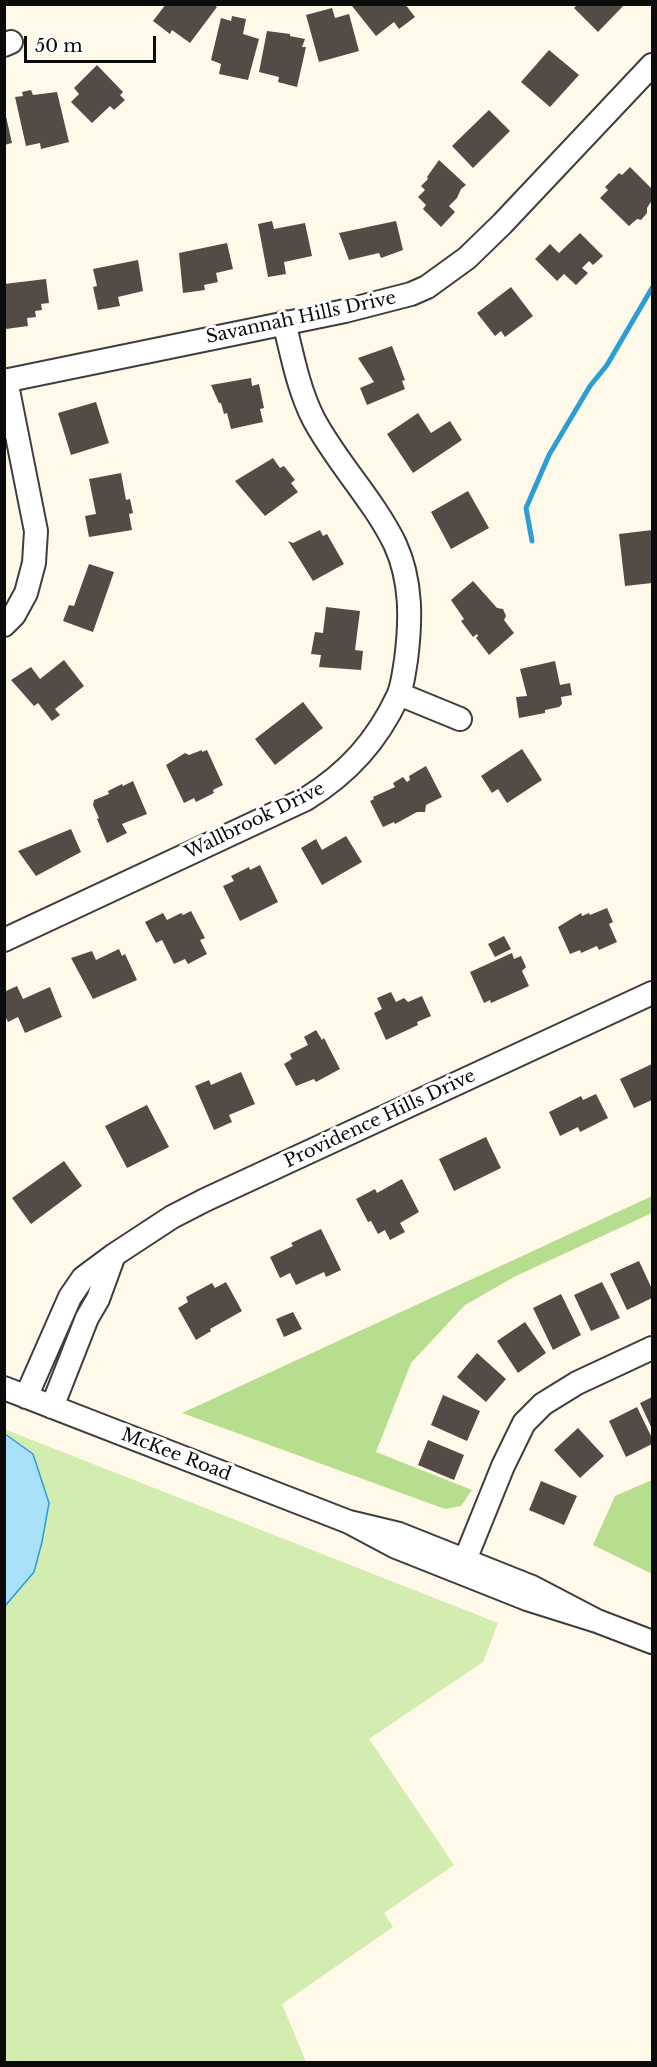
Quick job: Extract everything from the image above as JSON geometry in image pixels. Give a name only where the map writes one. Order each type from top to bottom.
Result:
[{"type":"street","name":"Savannah Hills Drive","points":[[5,381],[345,311],[427,287],[467,258],[502,224],[652,65]]},
{"type":"street","name":"Wallbrook Drive","points":[[4,940],[306,799],[331,784],[370,743],[399,694],[410,632],[409,593],[404,569],[386,526],[330,446],[313,417],[302,390],[284,322]]},
{"type":"street","points":[[4,625],[14,615],[26,593],[34,563],[36,531],[5,381]]},
{"type":"street","points":[[399,694],[460,719]]},
{"type":"street","name":"Providence Hills Drive","points":[[26,1397],[70,1297],[83,1278],[172,1217],[652,993]]},
{"type":"street","points":[[52,1407],[87,1318],[98,1299],[114,1255]]},
{"type":"street","points":[[465,1560],[513,1443],[524,1423],[543,1404],[577,1383],[652,1348]]},
{"type":"street","name":"McKee Road","points":[[4,1388],[349,1522],[396,1547],[528,1599],[597,1621],[652,1642]]},
{"type":"street","name":"McKee Road","points":[[349,1522],[399,1534],[465,1560],[532,1587],[597,1621]]},
{"type":"green space","points":[[652,1196],[652,1213],[514,1277],[465,1305],[411,1363],[376,1452],[472,1490],[461,1506],[445,1509],[182,1413]]},
{"type":"green space","points":[[4,1429],[498,1623],[483,1662],[369,1739],[454,1865],[384,1913],[393,1927],[282,2004],[306,2062],[5,2062]]},
{"type":"green space","points":[[652,1480],[652,1574],[593,1545],[615,1496]]},
{"type":"water","points":[[5,1434],[33,1454],[49,1503],[34,1572],[5,1606]]},
{"type":"building","points":[[166,4],[212,4],[217,7],[190,43],[172,30],[170,34],[153,21]]},
{"type":"building","points":[[353,4],[405,4],[415,17],[399,29],[394,22],[376,36],[352,6]]},
{"type":"building","points":[[578,4],[625,4],[598,32],[574,8]]},
{"type":"building","points":[[332,8],[335,18],[349,14],[359,51],[319,62],[306,15]]},
{"type":"building","points":[[232,16],[246,19],[243,34],[259,39],[248,80],[219,74],[221,64],[211,60],[221,18],[231,21]]},
{"type":"building","points":[[267,31],[290,34],[290,36],[305,39],[302,47],[306,47],[297,87],[278,82],[279,77],[259,72]]},
{"type":"building","points":[[549,50],[579,75],[550,107],[521,82]]},
{"type":"building","points":[[97,65],[123,92],[120,95],[125,100],[114,110],[110,106],[92,123],[71,102],[79,94],[74,88]]},
{"type":"building","points":[[31,90],[33,95],[57,92],[69,142],[41,149],[40,143],[26,146],[15,97],[23,96],[22,92]]},
{"type":"building","points":[[489,110],[510,131],[473,168],[452,146]]},
{"type":"building","points":[[4,113],[12,143],[4,145]]},
{"type":"building","points":[[439,160],[466,185],[449,206],[455,212],[441,227],[423,209],[426,205],[418,197],[425,190],[421,186]]},
{"type":"building","points":[[630,167],[652,189],[652,200],[647,213],[641,220],[637,219],[629,226],[600,198],[608,190],[605,187],[619,173],[622,175]]},
{"type":"building","points":[[272,221],[274,229],[305,223],[312,256],[284,262],[286,274],[268,277],[258,224]]},
{"type":"building","points":[[396,221],[403,250],[381,258],[379,253],[349,260],[339,233]]},
{"type":"building","points":[[580,233],[603,256],[593,265],[589,261],[582,268],[588,273],[576,285],[564,274],[557,281],[535,259],[550,244],[559,253]]},
{"type":"building","points":[[227,243],[233,269],[216,273],[218,282],[204,285],[205,290],[183,293],[179,253]]},
{"type":"building","points":[[138,260],[143,291],[118,297],[120,306],[98,310],[93,287],[97,286],[93,269]]},
{"type":"building","points":[[46,279],[49,303],[41,304],[42,310],[35,311],[36,317],[27,318],[28,326],[6,329],[4,284]]},
{"type":"building","points":[[511,287],[533,316],[505,337],[501,331],[495,336],[477,313]]},
{"type":"building","points":[[392,346],[405,380],[402,381],[405,389],[367,405],[360,388],[374,382],[358,358]]},
{"type":"building","points":[[251,378],[252,386],[259,384],[264,408],[260,409],[263,422],[231,429],[227,413],[224,414],[211,385]]},
{"type":"building","points":[[96,402],[109,443],[71,455],[58,413]]},
{"type":"building","points":[[418,413],[431,433],[450,421],[462,440],[413,473],[387,434]]},
{"type":"building","points":[[273,458],[280,468],[284,466],[295,480],[291,483],[298,492],[265,516],[235,481]]},
{"type":"building","points":[[121,473],[126,500],[130,499],[133,513],[129,514],[132,530],[89,537],[85,516],[96,514],[89,479]]},
{"type":"building","points":[[468,491],[489,528],[451,549],[431,512]]},
{"type":"building","points":[[320,530],[323,536],[327,534],[344,564],[313,581],[288,541],[293,543]]},
{"type":"building","points":[[652,530],[652,583],[625,586],[619,534]]},
{"type":"building","points":[[89,564],[114,572],[93,632],[63,621],[69,605],[74,606]]},
{"type":"building","points":[[473,581],[497,608],[503,609],[506,616],[504,620],[514,633],[489,655],[476,638],[477,634],[473,637],[461,621],[464,619],[451,600]]},
{"type":"building","points":[[326,607],[360,611],[355,650],[363,651],[361,670],[319,667],[321,655],[311,654],[315,632],[323,633]]},
{"type":"building","points":[[64,660],[84,686],[55,709],[60,715],[52,721],[38,703],[34,706],[11,680],[31,667],[40,679]]},
{"type":"building","points":[[555,661],[560,685],[570,683],[572,695],[561,697],[562,704],[559,707],[545,710],[545,713],[519,718],[516,697],[527,696],[520,669]]},
{"type":"building","points":[[303,702],[323,728],[275,765],[255,739]]},
{"type":"building","points":[[522,749],[542,780],[507,803],[498,789],[492,793],[481,776]]},
{"type":"building","points":[[202,750],[202,752],[207,750],[223,785],[213,790],[214,793],[196,802],[194,798],[184,803],[166,765],[185,753],[189,755]]},
{"type":"building","points":[[426,766],[442,797],[426,805],[425,812],[417,812],[395,824],[394,822],[383,827],[370,801],[374,799],[373,797],[395,787],[393,783],[403,777],[407,782],[410,780],[409,776]]},
{"type":"building","points":[[133,781],[147,814],[122,824],[127,833],[107,843],[97,819],[99,818],[93,805],[94,800],[109,794],[108,791],[122,784],[123,786]]},
{"type":"building","points":[[71,829],[81,852],[36,876],[18,851]]},
{"type":"building","points":[[346,836],[362,862],[322,885],[301,848],[316,839],[322,850]]},
{"type":"building","points":[[260,865],[278,902],[240,921],[223,886],[234,881],[231,876],[249,867],[250,870]]},
{"type":"building","points":[[607,908],[613,922],[609,924],[617,942],[599,950],[597,946],[581,953],[580,950],[570,954],[558,927],[581,913],[582,916],[589,913],[590,915]]},
{"type":"building","points":[[191,911],[205,938],[200,940],[207,954],[188,964],[185,959],[174,964],[162,940],[156,943],[145,922],[163,913],[167,920]]},
{"type":"building","points":[[504,936],[511,949],[495,957],[488,944]]},
{"type":"building","points":[[119,949],[122,956],[125,954],[137,980],[93,999],[71,958],[92,951],[96,960]]},
{"type":"building","points":[[512,953],[514,959],[521,956],[526,967],[522,971],[529,986],[491,1003],[490,1000],[484,1003],[470,972]]},
{"type":"building","points":[[17,986],[23,999],[50,987],[62,1017],[25,1033],[18,1017],[8,1022],[4,1014],[4,992]]},
{"type":"building","points":[[391,992],[396,1002],[404,998],[408,1002],[422,996],[431,1016],[417,1022],[418,1025],[386,1040],[374,1013],[382,1009],[377,998]]},
{"type":"building","points":[[316,1030],[322,1040],[324,1038],[340,1069],[316,1082],[314,1079],[296,1086],[284,1064],[292,1059],[290,1054],[308,1045],[304,1037]]},
{"type":"building","points":[[652,1064],[652,1100],[634,1108],[620,1079]]},
{"type":"building","points":[[241,1072],[255,1104],[229,1115],[232,1122],[214,1130],[195,1086],[209,1080],[211,1085]]},
{"type":"building","points":[[596,1094],[608,1118],[580,1132],[578,1127],[560,1136],[549,1112],[581,1096],[583,1100]]},
{"type":"building","points":[[147,1105],[169,1147],[127,1168],[105,1126]]},
{"type":"building","points":[[486,1137],[501,1168],[454,1191],[439,1159]]},
{"type":"building","points":[[64,1161],[82,1186],[31,1224],[12,1198]]},
{"type":"building","points":[[402,1179],[419,1212],[400,1223],[405,1232],[390,1240],[385,1230],[378,1234],[371,1221],[368,1222],[356,1199],[375,1189],[377,1193]]},
{"type":"building","points":[[321,1229],[341,1270],[326,1277],[324,1272],[296,1285],[290,1273],[280,1278],[270,1257],[293,1246],[291,1243]]},
{"type":"building","points":[[639,1261],[652,1289],[652,1298],[627,1310],[610,1274]]},
{"type":"building","points":[[226,1282],[242,1311],[210,1329],[211,1331],[196,1340],[178,1308],[188,1302],[186,1297],[212,1283],[215,1288]]},
{"type":"building","points":[[602,1282],[620,1318],[591,1331],[574,1295]]},
{"type":"building","points":[[561,1294],[581,1335],[553,1350],[533,1308]]},
{"type":"building","points":[[293,1312],[302,1329],[284,1337],[276,1319]]},
{"type":"building","points":[[525,1322],[546,1353],[518,1373],[497,1341]]},
{"type":"building","points":[[477,1353],[506,1379],[486,1402],[457,1377]]},
{"type":"building","points":[[443,1395],[480,1411],[467,1441],[431,1425]]},
{"type":"building","points":[[652,1397],[652,1429],[640,1403]]},
{"type":"building","points":[[637,1407],[652,1438],[652,1444],[626,1457],[609,1421]]},
{"type":"building","points":[[578,1428],[604,1456],[580,1478],[554,1450]]},
{"type":"building","points":[[428,1440],[464,1455],[454,1480],[418,1465]]},
{"type":"building","points":[[541,1481],[577,1496],[564,1525],[529,1510]]},
{"type":"waterway","points":[[532,541],[526,508],[549,455],[590,386],[607,365],[652,288]]}]
